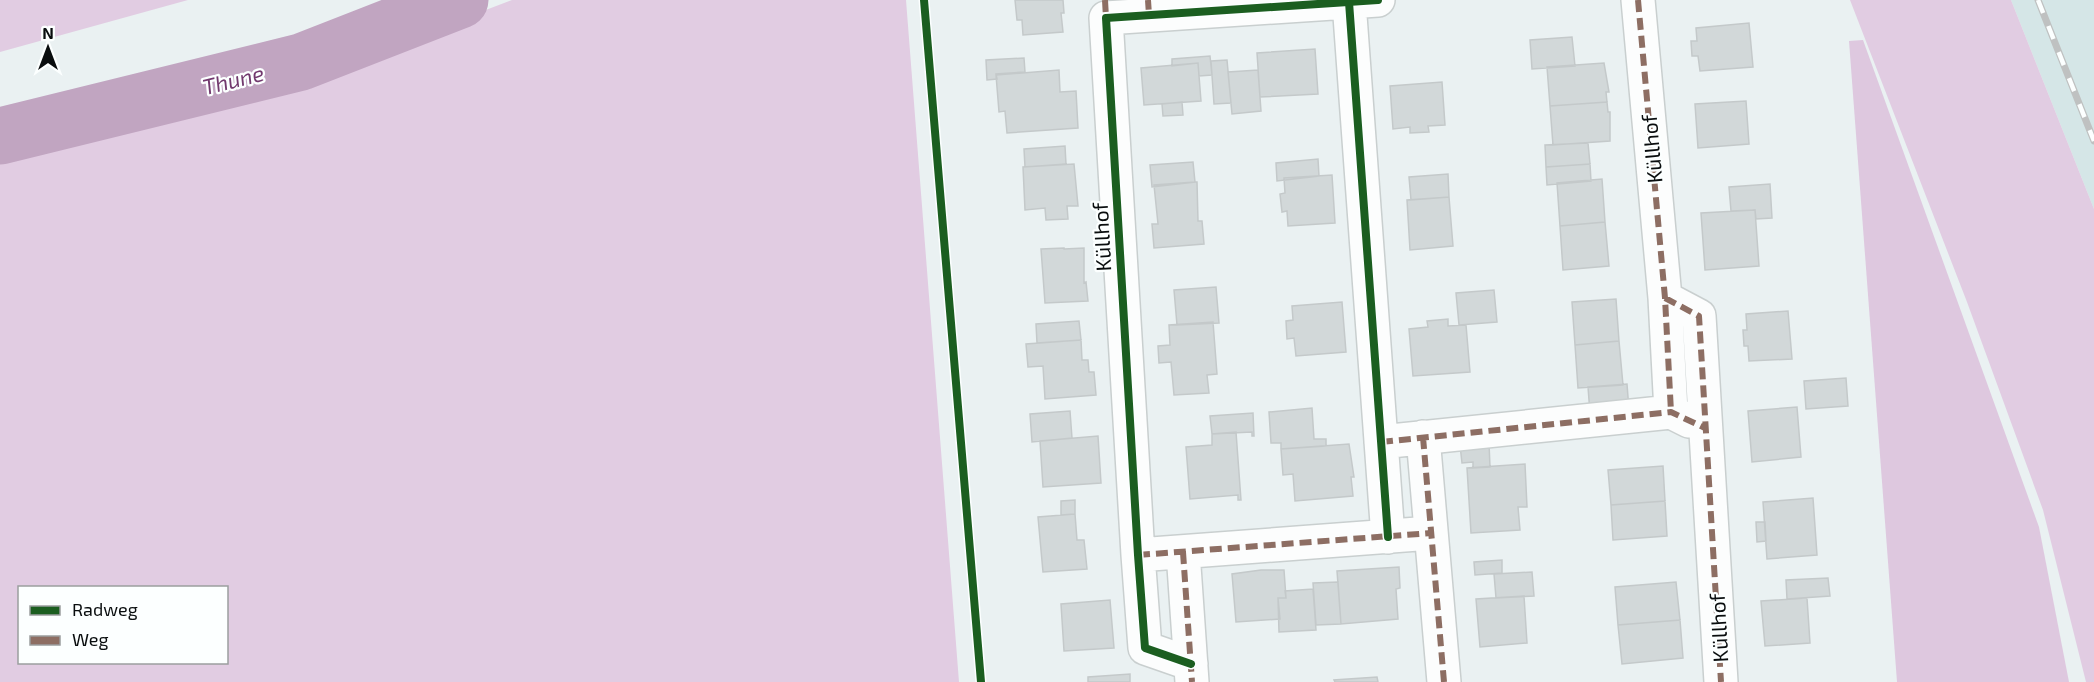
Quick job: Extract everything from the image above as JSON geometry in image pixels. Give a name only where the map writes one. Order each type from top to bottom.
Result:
[{"type":"street","name":"Küllhof","points":[[1638,0],[1665,298],[1671,412]]},
{"type":"street","name":"Küllhof","points":[[1192,673],[1145,648],[1105,9],[1364,1],[1381,442],[1388,537]]},
{"type":"street","name":"Küllhof","points":[[1665,298],[1699,316],[1721,682]]},
{"type":"street","points":[[1381,442],[1671,412],[1707,429]]},
{"type":"street","points":[[1423,437],[1444,682]]},
{"type":"street","points":[[1138,555],[1431,533]]},
{"type":"street","name":"Küllhof","points":[[1183,552],[1192,673]]},
{"type":"shaded area","points":[[0,0],[188,0],[0,52]]},
{"type":"shaded area","points":[[512,0],[906,0],[959,682],[0,682],[0,164],[307,78]]},
{"type":"shaded area","points":[[1850,0],[2011,0],[2094,209],[2094,682],[2086,682],[2043,510],[1967,302]]},
{"type":"shaded area","points":[[2011,0],[2094,0],[2094,209]]},
{"type":"shaded area","points":[[1863,40],[2039,527],[2069,682],[1897,682],[1849,41]]},
{"type":"building","points":[[1015,0],[1063,0],[1064,13],[1061,13],[1063,32],[1023,35],[1022,20],[1017,20]]},
{"type":"building","points":[[1749,23],[1753,67],[1700,71],[1698,56],[1692,56],[1691,41],[1697,41],[1696,28]]},
{"type":"building","points":[[1572,37],[1575,66],[1532,69],[1530,40]]},
{"type":"building","points":[[1315,49],[1318,94],[1260,97],[1257,53]]},
{"type":"building","points":[[1210,56],[1212,75],[1199,76],[1198,63],[1172,66],[1172,59]]},
{"type":"building","points":[[1024,58],[1025,72],[996,74],[997,79],[987,80],[986,60]]},
{"type":"building","points":[[1227,60],[1231,103],[1214,104],[1211,61]]},
{"type":"building","points":[[1198,63],[1201,101],[1144,105],[1141,68]]},
{"type":"building","points":[[1604,63],[1609,92],[1606,92],[1607,102],[1550,106],[1547,67]]},
{"type":"building","points":[[1059,70],[1060,92],[1076,91],[1078,128],[1007,133],[1005,111],[999,112],[996,75]]},
{"type":"building","points":[[1258,70],[1261,111],[1232,114],[1228,72]]},
{"type":"building","points":[[1442,82],[1445,125],[1428,126],[1429,132],[1410,133],[1410,127],[1393,129],[1390,86]]},
{"type":"building","points":[[1746,101],[1749,144],[1698,148],[1695,104]]},
{"type":"building","points":[[1182,102],[1183,115],[1163,116],[1162,104]]},
{"type":"building","points":[[1607,102],[1608,112],[1610,112],[1610,141],[1553,145],[1550,106]]},
{"type":"building","points":[[1588,143],[1590,164],[1546,167],[1545,145]]},
{"type":"building","points":[[1065,146],[1066,164],[1025,167],[1024,149]]},
{"type":"building","points":[[1318,159],[1319,176],[1277,181],[1276,163]]},
{"type":"building","points":[[1193,162],[1195,182],[1152,187],[1150,165]]},
{"type":"building","points":[[1074,164],[1078,206],[1067,206],[1068,219],[1046,220],[1045,208],[1025,210],[1023,167]]},
{"type":"building","points":[[1590,164],[1591,181],[1547,185],[1546,167]]},
{"type":"building","points":[[1448,174],[1449,197],[1411,200],[1409,177]]},
{"type":"building","points":[[1332,175],[1335,223],[1288,226],[1287,211],[1282,212],[1280,194],[1285,193],[1284,178]]},
{"type":"building","points":[[1602,179],[1605,222],[1560,226],[1557,183]]},
{"type":"building","points":[[1197,182],[1198,221],[1202,221],[1204,244],[1154,248],[1152,224],[1158,224],[1154,185]]},
{"type":"building","points":[[1770,184],[1772,218],[1756,219],[1755,210],[1731,211],[1729,187]]},
{"type":"building","points":[[1449,197],[1453,246],[1410,250],[1407,200]]},
{"type":"building","points":[[1755,210],[1759,266],[1705,270],[1701,213]]},
{"type":"building","points":[[1605,222],[1609,266],[1563,270],[1560,226]]},
{"type":"building","points":[[1084,248],[1084,283],[1086,282],[1088,301],[1045,303],[1041,249]]},
{"type":"building","points":[[1216,287],[1219,323],[1177,325],[1174,290]]},
{"type":"building","points":[[1494,290],[1497,322],[1459,325],[1456,293]]},
{"type":"building","points":[[1616,299],[1619,341],[1575,345],[1572,302]]},
{"type":"building","points":[[1342,302],[1346,352],[1296,356],[1294,338],[1287,339],[1286,321],[1293,320],[1292,306]]},
{"type":"building","points":[[1788,311],[1792,359],[1749,361],[1748,346],[1744,346],[1743,330],[1747,330],[1746,314]]},
{"type":"building","points":[[1448,319],[1448,326],[1466,325],[1470,372],[1413,376],[1409,329],[1428,327],[1427,321]]},
{"type":"building","points":[[1079,321],[1081,340],[1037,343],[1036,324]]},
{"type":"building","points":[[1213,322],[1217,374],[1207,375],[1209,393],[1174,395],[1171,362],[1159,363],[1158,346],[1170,345],[1169,325]]},
{"type":"building","points":[[1081,340],[1082,360],[1088,360],[1089,372],[1094,372],[1096,395],[1045,399],[1043,366],[1028,367],[1026,344]]},
{"type":"building","points":[[1619,341],[1623,385],[1578,388],[1575,345]]},
{"type":"building","points":[[1846,378],[1848,406],[1806,409],[1804,381]]},
{"type":"building","points":[[1627,384],[1629,410],[1590,413],[1588,387]]},
{"type":"building","points":[[1797,407],[1801,457],[1752,462],[1748,411]]},
{"type":"building","points":[[1312,408],[1314,439],[1326,439],[1326,446],[1281,449],[1281,443],[1271,443],[1269,412]]},
{"type":"building","points":[[1070,411],[1072,438],[1032,442],[1030,414]]},
{"type":"building","points":[[1253,413],[1254,436],[1252,432],[1212,434],[1210,416]]},
{"type":"building","points":[[1236,432],[1241,500],[1238,500],[1238,495],[1190,499],[1186,447],[1212,445],[1212,434]]},
{"type":"building","points":[[1098,436],[1101,483],[1043,487],[1040,441]]},
{"type":"building","points":[[1489,443],[1490,467],[1473,468],[1473,462],[1462,463],[1460,445]]},
{"type":"building","points":[[1349,444],[1354,477],[1351,477],[1353,496],[1295,501],[1293,474],[1283,475],[1281,449]]},
{"type":"building","points":[[1525,464],[1527,507],[1518,507],[1520,530],[1471,533],[1467,468]]},
{"type":"building","points":[[1663,466],[1665,501],[1611,505],[1608,470]]},
{"type":"building","points":[[1813,498],[1817,555],[1767,559],[1763,502]]},
{"type":"building","points":[[1075,500],[1075,514],[1061,515],[1061,501]]},
{"type":"building","points":[[1665,501],[1667,536],[1613,540],[1611,505]]},
{"type":"building","points":[[1075,514],[1077,540],[1084,540],[1087,569],[1043,572],[1038,517]]},
{"type":"building","points":[[1756,522],[1765,522],[1766,541],[1757,542]]},
{"type":"building","points":[[1502,560],[1502,573],[1475,575],[1474,562]]},
{"type":"building","points":[[1399,567],[1400,588],[1396,589],[1398,619],[1341,624],[1337,571]]},
{"type":"building","points":[[1284,570],[1286,598],[1278,598],[1280,619],[1236,622],[1232,574]]},
{"type":"building","points":[[1532,572],[1534,596],[1496,598],[1494,574]]},
{"type":"building","points":[[1828,578],[1830,596],[1787,599],[1786,580]]},
{"type":"building","points":[[1338,582],[1341,624],[1316,625],[1313,583]]},
{"type":"building","points":[[1676,582],[1680,620],[1618,625],[1615,587]]},
{"type":"building","points":[[1313,589],[1316,630],[1279,632],[1278,598],[1286,598],[1285,591]]},
{"type":"building","points":[[1524,596],[1527,643],[1480,647],[1476,599]]},
{"type":"building","points":[[1807,598],[1810,643],[1765,646],[1761,601]]},
{"type":"building","points":[[1110,600],[1114,648],[1064,651],[1061,604]]},
{"type":"building","points":[[1680,620],[1683,658],[1622,664],[1618,625]]},
{"type":"building","points":[[1130,674],[1130,682],[1088,682],[1088,677]]},
{"type":"building","points":[[1377,677],[1378,682],[1335,682],[1334,680]]},
{"type":"waterway","name":"Thune","points":[[0,136],[301,62],[460,0]]},
{"type":"railway","points":[[2038,0],[2094,141]]},
{"type":"marked path","points":[[1105,0],[1106,18]]},
{"type":"marked path","points":[[1148,0],[1149,15]]},
{"type":"marked path","points":[[1638,0],[1665,298],[1671,412]]},
{"type":"marked path","points":[[1665,298],[1699,316],[1721,682]]},
{"type":"marked path","points":[[1381,442],[1671,412],[1707,429]]},
{"type":"marked path","points":[[1423,437],[1444,682]]},
{"type":"marked path","points":[[1138,555],[1431,533]]},
{"type":"marked path","points":[[1183,552],[1192,682]]},
{"type":"cycle path","points":[[924,0],[981,682]]},
{"type":"cycle path","points":[[1191,664],[1145,648],[1106,18],[1378,0]]},
{"type":"cycle path","points":[[1349,2],[1388,537]]}]
